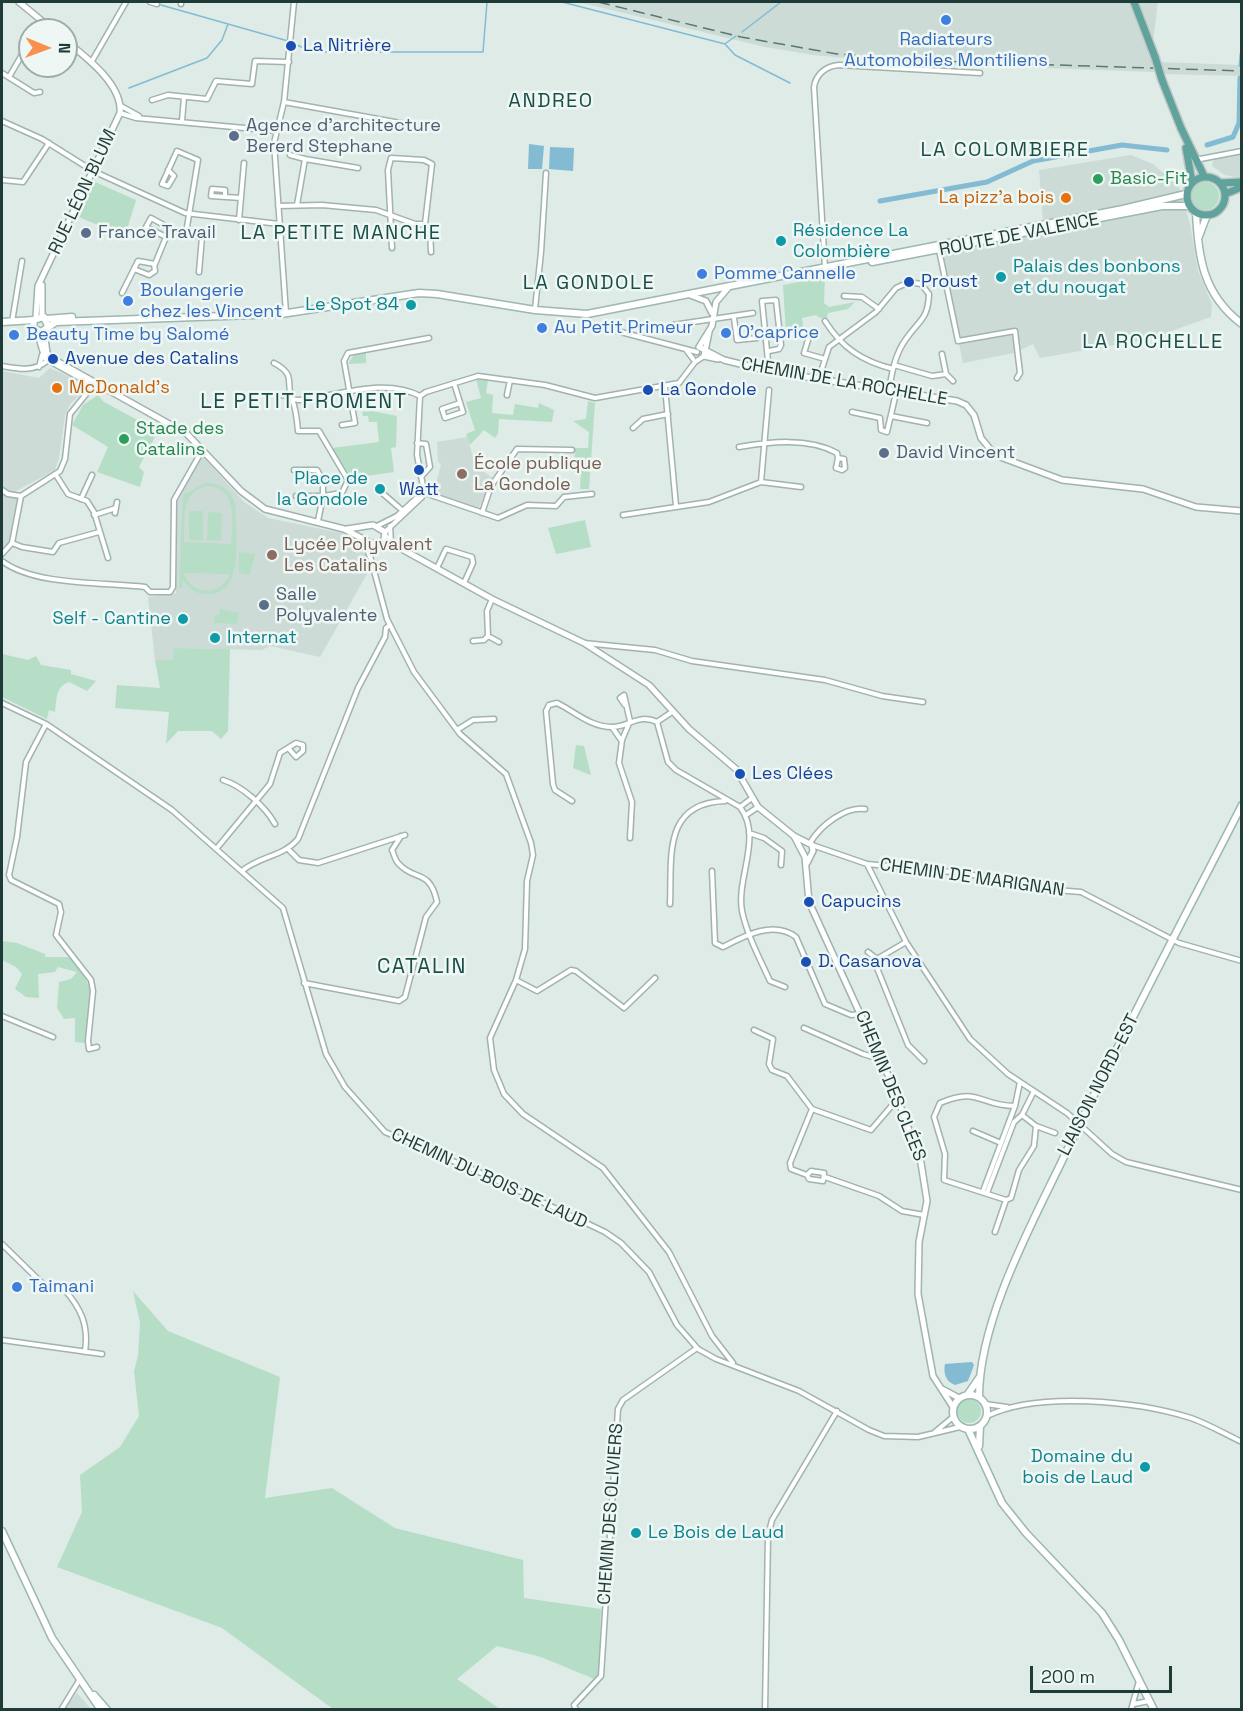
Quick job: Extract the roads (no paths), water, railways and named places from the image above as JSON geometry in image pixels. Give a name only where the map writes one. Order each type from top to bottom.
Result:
[{"type":"main road","points":[[1134,2],[1194,160],[1204,176],[1220,183],[1242,182]]},
{"type":"main road","points":[[1181,128],[1192,182]]},
{"type":"main road","points":[[1204,176],[1192,182],[1186,194],[1189,206],[1196,212],[1208,215]]},
{"type":"main road","points":[[1197,243],[1208,215],[1220,208],[1225,194],[1220,183]]},
{"type":"main road","points":[[1225,194],[1242,187]]},
{"type":"main road","name":"ROUTE DE VALENCE","points":[[2,322],[40,324],[286,313],[419,293],[442,294],[535,310],[580,315],[825,269],[1186,194]]},
{"type":"main road","name":"ROUTE DE VALENCE","points":[[848,264],[939,250],[1162,206],[1189,206]]},
{"type":"main road","points":[[1196,212],[1197,243],[1208,285],[1217,300],[1242,324]]},
{"type":"main road","name":"LIAISON NORD-EST","points":[[979,1397],[981,1375],[1006,1282],[1079,1124],[1242,806]]},
{"type":"main road","name":"LIAISON NORD-EST","points":[[968,1394],[981,1375]]},
{"type":"main road","points":[[979,1450],[980,1426],[987,1416],[986,1404],[979,1397],[968,1394],[960,1398],[953,1407],[953,1417],[960,1427],[968,1430],[980,1426]]},
{"type":"main road","points":[[968,1430],[979,1450],[992,1486],[1002,1503],[1026,1533],[1102,1613],[1119,1640],[1154,1709]]},
{"type":"main road","points":[[2,1531],[41,1619],[101,1710]]},
{"type":"main road","points":[[80,1679],[108,1710]]},
{"type":"street","points":[[19,2],[38,18]]},
{"type":"street","points":[[92,61],[126,2]]},
{"type":"street","points":[[150,2],[157,4]]},
{"type":"street","points":[[286,313],[274,143],[284,102],[294,2]]},
{"type":"street","points":[[78,50],[92,61],[119,98],[120,110],[140,117],[277,131]]},
{"type":"street","points":[[152,99],[168,95],[210,98],[216,81],[252,84],[255,61],[289,62]]},
{"type":"street","points":[[9,77],[18,62]]},
{"type":"street","points":[[825,269],[814,87],[816,78],[830,66],[839,65],[980,73]]},
{"type":"street","points":[[2,73],[34,93],[40,92]]},
{"type":"street","points":[[182,121],[184,97]]},
{"type":"street","points":[[284,102],[417,126]]},
{"type":"street","name":"RUE LÉON BLUM","points":[[40,324],[43,277],[120,110]]},
{"type":"street","points":[[2,121],[49,143],[93,171],[189,214],[279,224]]},
{"type":"street","points":[[2,180],[23,182],[49,143]]},
{"type":"street","points":[[168,170],[177,151],[198,160],[186,232]]},
{"type":"street","points":[[1194,160],[1242,151]]},
{"type":"street","points":[[290,155],[358,168]]},
{"type":"street","points":[[392,248],[388,162],[396,157],[429,161],[432,168],[425,224]]},
{"type":"street","points":[[297,205],[305,159]]},
{"type":"street","points":[[239,220],[244,163]]},
{"type":"street","points":[[535,310],[542,252],[546,172]]},
{"type":"street","points":[[225,197],[241,198]]},
{"type":"street","points":[[278,206],[376,210],[415,224],[425,224],[430,229],[431,252]]},
{"type":"street","points":[[166,237],[146,227],[151,218],[173,230],[202,237],[199,272]]},
{"type":"street","points":[[134,269],[150,275],[155,271],[154,264],[166,237],[173,230]]},
{"type":"street","points":[[939,250],[958,341],[1015,332],[1020,373],[1017,378]]},
{"type":"street","points":[[122,293],[140,260],[154,264]]},
{"type":"street","points":[[12,322],[22,261]]},
{"type":"street","points":[[819,378],[829,347],[879,309],[896,288],[909,282],[921,284],[929,294],[928,310],[920,325],[906,338],[893,367],[889,392]]},
{"type":"street","points":[[291,399],[298,401],[372,387],[420,396],[478,376],[545,385],[595,398],[665,387],[680,383],[705,353],[716,302],[728,288]]},
{"type":"street","points":[[709,291],[716,302]]},
{"type":"street","points":[[709,291],[706,301],[713,318]]},
{"type":"street","points":[[688,295],[706,301]]},
{"type":"street","points":[[844,296],[862,297],[879,309]]},
{"type":"street","points":[[769,351],[779,349],[781,345],[776,300],[762,301],[769,351],[769,371]]},
{"type":"street","points":[[673,326],[713,318],[734,318],[753,313]]},
{"type":"street","points":[[734,318],[737,340],[757,338]]},
{"type":"street","points":[[825,321],[837,340],[852,353],[872,364],[932,376],[945,374]]},
{"type":"street","points":[[40,324],[47,361],[127,400],[187,434],[203,448],[241,491],[265,509],[318,521],[344,529],[364,539],[379,543],[392,543]]},
{"type":"street","name":"CHEMIN DE LA ROCHELLE","points":[[598,326],[686,351],[698,350],[724,360],[769,371],[889,392],[957,401],[966,405],[974,415],[987,448],[994,455],[1062,480],[1143,489],[1196,507],[1242,511]]},
{"type":"street","points":[[691,367],[709,331]]},
{"type":"street","points":[[804,333],[808,340],[804,353],[825,359]]},
{"type":"street","points":[[342,425],[355,423],[344,361],[348,353],[429,338]]},
{"type":"street","points":[[686,351],[693,359]]},
{"type":"street","points":[[39,368],[45,354]]},
{"type":"street","points":[[45,354],[95,384]]},
{"type":"street","points":[[942,354],[945,374],[953,381]]},
{"type":"street","points":[[2,366],[18,370],[39,368],[47,361]]},
{"type":"street","points":[[274,363],[286,371],[291,385],[291,399]]},
{"type":"street","points":[[507,394],[510,380]]},
{"type":"street","points":[[454,383],[463,412],[445,418],[442,409],[460,403]]},
{"type":"street","points":[[2,490],[8,494],[21,496],[57,475],[65,459],[70,414],[95,384]]},
{"type":"street","points":[[665,387],[676,506]]},
{"type":"street","points":[[761,482],[769,390]]},
{"type":"street","points":[[880,418],[881,430],[887,432],[896,393]]},
{"type":"street","points":[[279,395],[286,394],[296,404],[298,431],[319,431],[348,480],[342,493],[296,496]]},
{"type":"street","points":[[370,556],[390,526],[420,499],[422,492],[417,443],[420,396]]},
{"type":"street","points":[[852,412],[880,418],[927,423]]},
{"type":"street","points":[[633,428],[643,419],[668,414]]},
{"type":"street","points":[[739,447],[764,442],[795,443],[830,449],[837,453],[836,468],[842,470],[846,463],[844,459],[838,458]]},
{"type":"street","points":[[417,443],[426,444],[429,449],[430,467],[421,477]]},
{"type":"street","points":[[2,561],[11,568],[41,576],[145,587],[150,592],[170,592],[173,586],[174,500],[203,448]]},
{"type":"street","points":[[482,513],[491,486],[517,449],[572,450]]},
{"type":"street","points":[[294,470],[312,469],[321,474],[323,496],[318,521]]},
{"type":"street","points":[[57,475],[68,494],[87,501],[108,558]]},
{"type":"street","points":[[81,498],[92,475]]},
{"type":"street","points":[[623,515],[709,502],[761,482],[801,487]]},
{"type":"street","points":[[380,491],[403,511]]},
{"type":"street","points":[[422,492],[498,518],[527,505],[556,506],[564,497],[592,494]]},
{"type":"street","points":[[344,529],[387,523],[422,492]]},
{"type":"street","points":[[2,554],[12,543],[21,496]]},
{"type":"street","points":[[94,515],[116,511],[117,502]]},
{"type":"street","points":[[377,526],[392,543],[492,598],[584,643],[649,685],[672,712],[736,769],[758,807],[808,848],[820,828],[856,808],[865,809]]},
{"type":"street","points":[[390,526],[392,543]]},
{"type":"street","points":[[364,528],[364,539],[394,633],[419,679],[457,730],[506,774],[532,849],[527,891],[525,949],[516,980],[490,1038],[494,1070],[504,1094],[523,1114],[603,1168],[669,1252],[712,1336],[733,1363]]},
{"type":"street","points":[[12,543],[53,552],[60,543],[99,532]]},
{"type":"street","points":[[437,568],[446,549],[472,557],[473,563],[464,583]]},
{"type":"street","points":[[473,641],[484,640],[488,636],[487,611],[492,598]]},
{"type":"street","points":[[242,871],[250,864],[288,849],[298,839],[358,688],[385,637],[386,628],[390,625]]},
{"type":"street","points":[[385,637],[394,633]]},
{"type":"street","points":[[488,636],[500,642]]},
{"type":"street","points":[[584,643],[655,650],[692,661],[831,681],[882,696],[922,702]]},
{"type":"street","points":[[572,801],[555,790],[553,784],[547,708],[557,702],[578,717],[612,727],[645,717],[657,722]]},
{"type":"street","name":"CHEMIN DU BOIS DE LAUD","points":[[2,703],[46,724],[172,810],[283,908],[326,1054],[345,1087],[385,1132],[492,1178],[605,1232],[621,1243],[649,1272],[677,1325],[697,1348],[716,1359],[733,1363],[837,1411],[868,1430],[884,1436],[898,1438],[933,1434],[960,1427]]},
{"type":"street","points":[[625,705],[630,721],[622,740],[619,763],[633,810],[630,838]]},
{"type":"street","points":[[657,722],[672,712]]},
{"type":"street","points":[[457,730],[473,720],[494,719]]},
{"type":"street","points":[[657,722],[668,762],[676,770],[726,801],[740,807],[746,815],[749,833],[742,912],[770,981],[785,987]]},
{"type":"street","points":[[46,724],[26,762],[17,837],[9,874],[11,880],[59,904],[61,912],[56,935],[91,980],[93,991],[88,1041],[89,1049],[97,1047]]},
{"type":"street","points":[[612,727],[622,740]]},
{"type":"street","points":[[217,848],[270,784],[280,753],[289,749]]},
{"type":"street","points":[[223,780],[232,783],[255,801],[275,824]]},
{"type":"street","points":[[740,807],[752,798]]},
{"type":"street","points":[[670,904],[672,838],[680,821],[697,806],[726,801]]},
{"type":"street","points":[[746,815],[758,807]]},
{"type":"street","points":[[749,833],[764,838],[782,851],[781,865]]},
{"type":"street","points":[[288,849],[299,860],[308,864],[318,863],[403,836],[393,845],[398,864],[428,881],[434,888],[437,902],[426,917],[405,997],[399,1000],[304,982]]},
{"type":"street","name":"CHEMIN DE MARIGNAN","points":[[808,848],[825,850],[867,864],[963,873],[1044,889],[1081,892],[1173,940],[1242,961]]},
{"type":"street","name":"CHEMIN DES CLÉES","points":[[808,848],[806,864],[809,902],[862,1014],[893,1086],[921,1162],[927,1200],[919,1242],[918,1294],[928,1360],[939,1386],[953,1407]]},
{"type":"street","points":[[867,864],[906,942],[970,1039],[987,1056],[1079,1124],[1112,1154],[1131,1164],[1242,1190]]},
{"type":"street","points":[[711,871],[715,943],[723,947],[756,930],[790,933],[795,937],[825,1004],[851,1015],[862,1014]]},
{"type":"street","points":[[877,959],[906,942]]},
{"type":"street","points":[[868,952],[877,959]]},
{"type":"street","points":[[877,959],[877,968],[908,1045],[924,1060]]},
{"type":"street","points":[[516,980],[537,991],[571,970],[624,1008],[655,978]]},
{"type":"street","points":[[2,1016],[53,1037]]},
{"type":"street","points":[[804,1028],[863,1054],[873,1057],[879,1055]]},
{"type":"street","points":[[754,1030],[774,1039],[769,1064],[772,1070],[787,1076],[812,1109],[871,1130],[894,1103],[893,1086]]},
{"type":"street","points":[[985,1192],[1015,1106],[1020,1082]]},
{"type":"street","points":[[985,1192],[1014,1122],[1022,1115],[1034,1091]]},
{"type":"street","points":[[1006,1200],[944,1180],[945,1154],[934,1117],[935,1109],[940,1103],[960,1094],[1015,1106]]},
{"type":"street","points":[[812,1109],[790,1164],[791,1169],[807,1175],[809,1179],[819,1181],[825,1177]]},
{"type":"street","points":[[1022,1115],[1036,1126],[1055,1133]]},
{"type":"street","points":[[995,1232],[1006,1200],[1011,1198],[1019,1170],[1034,1146],[1036,1126]]},
{"type":"street","points":[[973,1131],[1001,1143]]},
{"type":"street","points":[[807,1175],[818,1171],[824,1173],[825,1177],[879,1196],[902,1211],[924,1215]]},
{"type":"street","points":[[2,1244],[48,1289],[63,1288],[80,1307],[88,1333],[85,1352]]},
{"type":"street","points":[[2,1340],[102,1354]]},
{"type":"street","name":"CHEMIN DES OLIVIERS","points":[[576,1710],[574,1705],[601,1676],[618,1409],[622,1400],[697,1348]]},
{"type":"street","points":[[939,1386],[960,1398]]},
{"type":"street","points":[[987,1416],[1010,1408],[1068,1402],[1131,1405],[1192,1419],[1242,1442]]},
{"type":"street","points":[[986,1404],[1010,1408]]},
{"type":"street","points":[[765,1710],[768,1536],[772,1520],[837,1411]]},
{"type":"street","points":[[933,1434],[953,1417]]},
{"type":"street","points":[[61,1710],[80,1679]]},
{"type":"street","points":[[1131,1710],[1139,1680]]},
{"type":"street","points":[[1134,1704],[1149,1701]]},
{"type":"street","points":[[1149,1710],[1154,1709]]},
{"type":"water","points":[[529,144],[544,146],[542,169],[528,169]]},
{"type":"water","points":[[550,147],[574,148],[573,171],[549,169]]},
{"type":"water","points":[[972,1362],[974,1365],[968,1381],[955,1385],[947,1379],[944,1371],[945,1364]]},
{"type":"waterway","points":[[295,44],[312,52],[483,52],[487,2]]},
{"type":"waterway","points":[[562,2],[725,44],[735,55],[790,83]]},
{"type":"waterway","points":[[742,32],[781,2]]},
{"type":"waterway","points":[[161,5],[288,41]]},
{"type":"waterway","points":[[129,88],[207,58],[222,40],[228,24]]},
{"type":"waterway","points":[[726,43],[736,36]]},
{"type":"waterway","points":[[1241,65],[1242,54]]},
{"type":"waterway","points":[[1207,145],[1233,137],[1239,123],[1240,78]]},
{"type":"waterway","points":[[880,201],[987,182],[1033,161],[1122,145],[1167,150]]},
{"type":"railway","points":[[598,2],[741,37],[837,54],[934,61],[1242,71]]},
{"type":"place","name":"Radiateurs Automobiles Montiliens","points":[[946,20]]},
{"type":"place","name":"La Nitrière","points":[[291,46]]},
{"type":"place","name":"Agence d'architecture Bererd Stephane","points":[[234,136]]},
{"type":"place","name":"Basic-Fit","points":[[1098,179]]},
{"type":"place","name":"La pizz'a bois","points":[[1066,198]]},
{"type":"place","name":"France Travail","points":[[86,233]]},
{"type":"place","name":"Résidence La Colombière","points":[[781,241]]},
{"type":"place","name":"Pomme Cannelle","points":[[702,274]]},
{"type":"place","name":"Palais des bonbons et du nougat","points":[[1001,277]]},
{"type":"place","name":"Proust","points":[[909,282]]},
{"type":"place","name":"Boulangerie chez les Vincent","points":[[128,301]]},
{"type":"place","name":"Le Spot 84","points":[[411,305]]},
{"type":"place","name":"Au Petit Primeur","points":[[542,328]]},
{"type":"place","name":"O'caprice","points":[[726,333]]},
{"type":"place","name":"Beauty Time by Salomé","points":[[14,335]]},
{"type":"place","name":"Avenue des Catalins","points":[[53,359]]},
{"type":"place","name":"McDonald's","points":[[57,388]]},
{"type":"place","name":"La Gondole","points":[[648,390]]},
{"type":"place","name":"Stade des Catalins","points":[[124,439]]},
{"type":"place","name":"David Vincent","points":[[884,453]]},
{"type":"place","name":"Watt","points":[[419,470]]},
{"type":"place","name":"École publique La Gondole","points":[[462,474]]},
{"type":"place","name":"Place de la Gondole","points":[[380,489]]},
{"type":"place","name":"Lycée Polyvalent Les Catalins","points":[[272,555]]},
{"type":"place","name":"Salle Polyvalente","points":[[264,605]]},
{"type":"place","name":"Self - Cantine","points":[[183,619]]},
{"type":"place","name":"Internat","points":[[215,638]]},
{"type":"place","name":"Les Clées","points":[[740,774]]},
{"type":"place","name":"Capucins","points":[[809,902]]},
{"type":"place","name":"D. Casanova","points":[[806,962]]},
{"type":"place","name":"Taimani","points":[[17,1287]]},
{"type":"place","name":"Domaine du bois de Laud","points":[[1145,1467]]},
{"type":"place","name":"Le Bois de Laud","points":[[636,1533]]},
{"type":"district","name":"ANDREO","points":[[551,102]]},
{"type":"district","name":"LA COLOMBIERE","points":[[1005,151]]},
{"type":"district","name":"LA PETITE MANCHE","points":[[341,234]]},
{"type":"district","name":"LA GONDOLE","points":[[589,284]]},
{"type":"district","name":"LA ROCHELLE","points":[[1153,343]]},
{"type":"district","name":"LE PETIT FROMENT","points":[[304,402]]},
{"type":"district","name":"CATALIN","points":[[422,967]]}]
